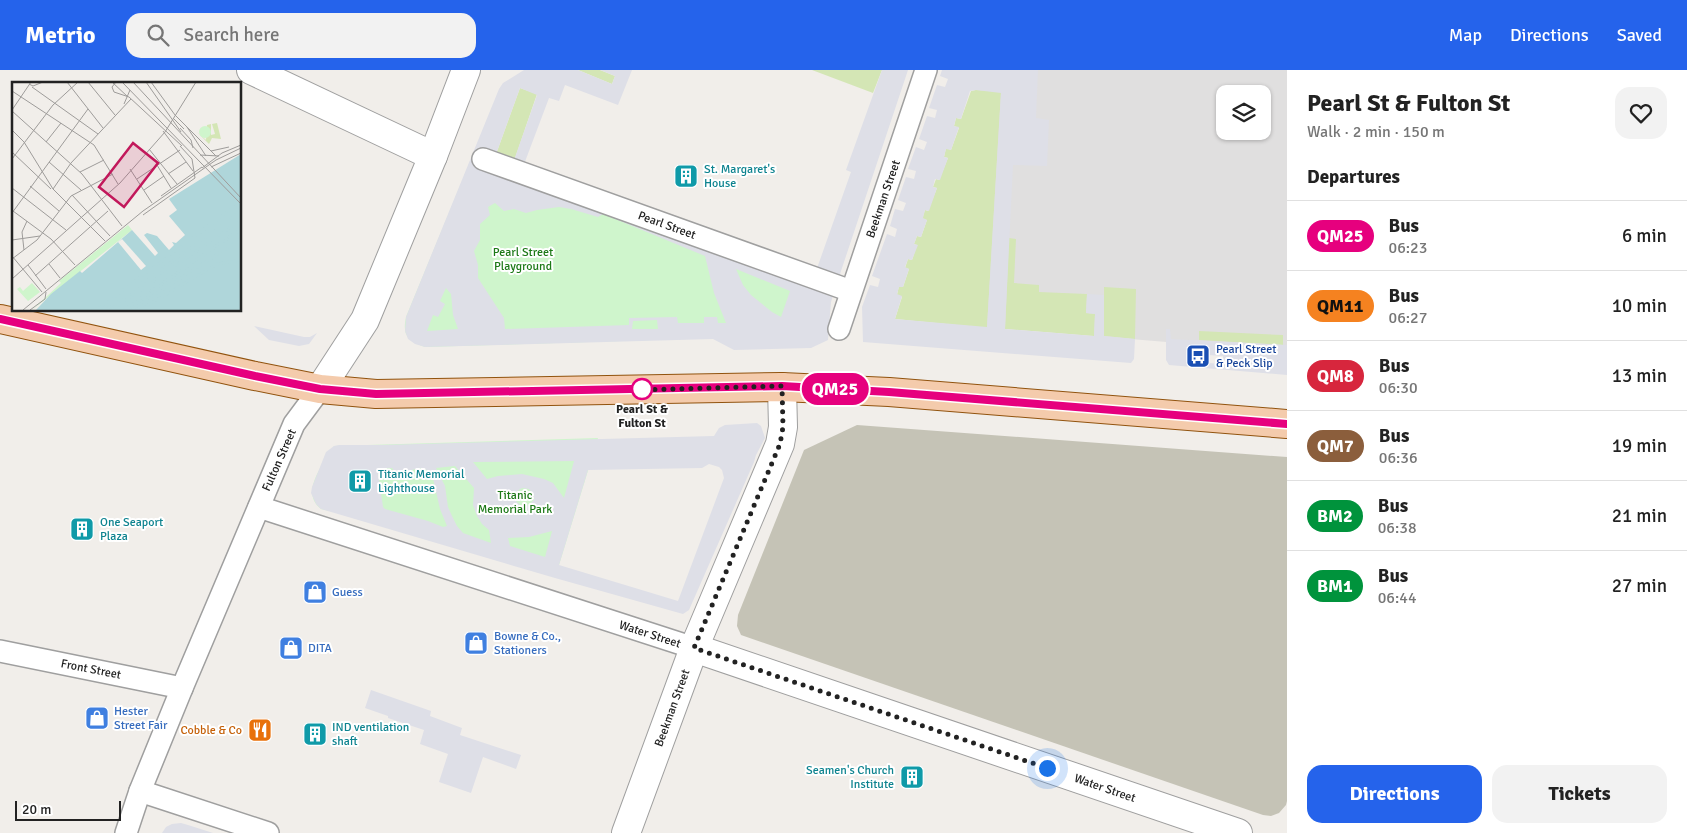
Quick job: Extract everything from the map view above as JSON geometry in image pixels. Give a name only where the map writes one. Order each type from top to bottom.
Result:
[{"type":"main road","points":[[0,319],[320,389],[376,394],[782,386],[889,392],[1287,424]]},
{"type":"street","points":[[252,70],[433,156]]},
{"type":"street","name":"Fulton Street","points":[[126,833],[140,791],[182,688],[294,424],[320,389],[365,320],[433,156],[466,70]]},
{"type":"street","name":"Beekman Street","points":[[839,329],[926,70]]},
{"type":"street","name":"Pearl Street","points":[[483,158],[851,291]]},
{"type":"street","name":"Beekman Street","points":[[626,833],[694,648],[780,444],[783,427],[782,386]]},
{"type":"street","name":"Water Street","points":[[259,507],[694,648],[1232,832]]},
{"type":"street","name":"Front Street","points":[[0,651],[182,688]]},
{"type":"street","points":[[140,791],[268,833]]},
{"type":"shaded area","points":[[524,70],[578,70],[612,84],[615,76],[600,70],[632,70],[618,105],[565,85],[559,101],[549,98],[523,167],[815,274],[851,172],[846,170],[882,70],[908,70],[831,302],[828,340],[811,348],[734,350],[713,339],[425,347],[415,344],[408,339],[405,331],[406,317],[503,83]],"holes":[[[520,88],[537,95],[513,163],[495,157]],[[495,203],[504,211],[514,209],[526,213],[559,207],[598,217],[603,214],[705,256],[714,293],[726,323],[718,323],[717,317],[704,317],[704,323],[678,323],[677,317],[629,318],[629,325],[505,329],[504,318],[478,278],[478,265],[474,251],[480,240],[480,224],[490,215],[488,207]],[[736,269],[790,291],[781,317],[751,295],[743,285]],[[446,288],[451,294],[453,315],[458,329],[427,331],[433,315],[438,317],[445,304],[440,301]],[[657,320],[658,329],[632,329],[633,321]]]},
{"type":"shaded area","points":[[942,70],[1038,70],[1036,118],[1049,120],[1047,166],[1013,165],[1005,329],[1094,336],[1095,314],[1086,313],[1087,294],[1104,295],[1104,336],[1135,339],[1134,359],[1131,363],[863,342],[862,307],[870,285],[878,287],[880,279],[872,276],[887,234],[895,237],[897,229],[890,226],[895,209],[903,211],[906,203],[898,200],[906,177],[914,179],[916,171],[908,169],[916,147],[924,150],[927,142],[919,139],[927,116],[935,118],[937,110],[929,108],[937,85],[945,87],[948,79],[940,76]],"holes":[[[970,91],[1001,93],[987,327],[895,319],[902,296],[897,294],[899,287],[903,287],[909,269],[905,267],[908,259],[912,260],[918,245],[914,244],[917,236],[921,237],[927,220],[923,218],[925,210],[929,211],[937,188],[933,187],[935,179],[940,180],[948,158],[944,157],[946,149],[951,150],[959,127],[954,126],[956,118],[961,119]]]},
{"type":"shaded area","points":[[976,70],[1287,70],[1287,352],[961,325]]},
{"type":"shaded area","points":[[254,326],[304,337],[310,337],[317,333],[309,344],[299,346],[269,340]]},
{"type":"shaded area","points":[[1166,329],[1170,329],[1171,339],[1287,345],[1287,375],[1169,365],[1166,360]],"holes":[[[1208,355],[1223,356],[1223,364],[1208,363]]]},
{"type":"shaded area","name":"Titanic Memorial Park","points":[[757,423],[761,426],[765,438],[689,610],[683,614],[321,509],[316,504],[311,493],[326,452],[339,445],[714,436],[719,428],[725,425]],"holes":[[[574,461],[564,498],[553,483],[544,479],[522,474],[487,479],[473,462]],[[709,464],[722,470],[724,478],[678,601],[559,565],[588,470],[702,468]],[[455,466],[474,488],[473,505],[482,524],[489,530],[491,543],[463,533],[457,526],[448,507],[445,486],[436,468]],[[392,468],[400,476],[420,468],[427,470],[432,474],[440,509],[447,526],[443,527],[385,509],[383,507],[379,469]],[[362,471],[369,477],[369,483],[365,488],[356,490],[351,486],[351,476],[355,472]],[[522,488],[529,489],[533,494],[534,500],[527,506],[521,506],[515,500],[517,491]],[[552,531],[545,557],[510,546],[508,538],[529,537]]]},
{"type":"shaded area","points":[[857,425],[1287,457],[1287,801],[1279,813],[1271,816],[1263,815],[741,635],[737,626],[738,615],[804,450]]},
{"type":"shaded area","points":[[371,690],[431,711],[430,716],[462,728],[460,735],[521,755],[516,769],[483,757],[471,793],[439,782],[448,754],[420,744],[424,730],[365,708]]},
{"type":"shaded area","points":[[181,823],[213,833],[162,833],[166,827]]},
{"type":"green space","points":[[578,70],[600,70],[615,76],[612,84]]},
{"type":"green space","points":[[812,70],[882,70],[873,93]]},
{"type":"green space","points":[[520,88],[537,94],[513,164],[495,157]]},
{"type":"green space","points":[[971,91],[1001,92],[987,328],[895,319],[902,297],[897,295],[899,286],[903,287],[909,269],[905,268],[908,259],[912,260],[917,245],[914,244],[917,236],[921,237],[927,220],[922,219],[925,210],[928,211],[937,188],[933,187],[936,179],[939,180],[948,158],[944,157],[946,148],[951,150],[959,128],[954,126],[956,118],[961,119]]},
{"type":"green space","name":"Pearl Street Playground","points":[[475,150],[807,271],[782,336],[425,347],[410,340],[405,329],[406,317]]},
{"type":"green space","points":[[1009,238],[1016,239],[1014,283],[1039,285],[1039,292],[1087,294],[1086,313],[1095,314],[1094,336],[1005,329]]},
{"type":"green space","points":[[1104,287],[1136,289],[1135,339],[1104,336]]},
{"type":"green space","points":[[1199,331],[1283,335],[1283,345],[1199,340]]},
{"type":"green space","name":"Titanic Memorial Park","points":[[598,438],[559,565],[321,509],[312,495],[313,486],[320,469],[334,446]]},
{"type":"bus line","name":"QM25","points":[[0,319],[320,389],[376,394],[782,386],[889,392],[1287,424]]},
{"type":"place","name":"St. Margaret's House","points":[[686,176]]},
{"type":"place","name":"Pearl Street & Peck Slip","points":[[1198,356]]},
{"type":"place","name":"Pearl St & Fulton St","points":[[642,389]]},
{"type":"place","name":"Titanic Memorial Lighthouse","points":[[360,481]]},
{"type":"place","name":"One Seaport Plaza","points":[[82,529]]},
{"type":"place","name":"Guess","points":[[315,592]]},
{"type":"place","name":"Bowne & Co., Stationers","points":[[476,643]]},
{"type":"place","name":"DITA","points":[[291,648]]},
{"type":"place","name":"Hester Street Fair","points":[[97,718]]},
{"type":"place","name":"Cobble & Co","points":[[260,730]]},
{"type":"place","name":"IND ventilation shaft","points":[[315,734]]},
{"type":"place","name":"Seamen's Church Institute","points":[[912,777]]},
{"type":"route","points":[[642,389],[635,390],[782,386],[783,427],[780,444],[694,648],[1047,768]]}]
